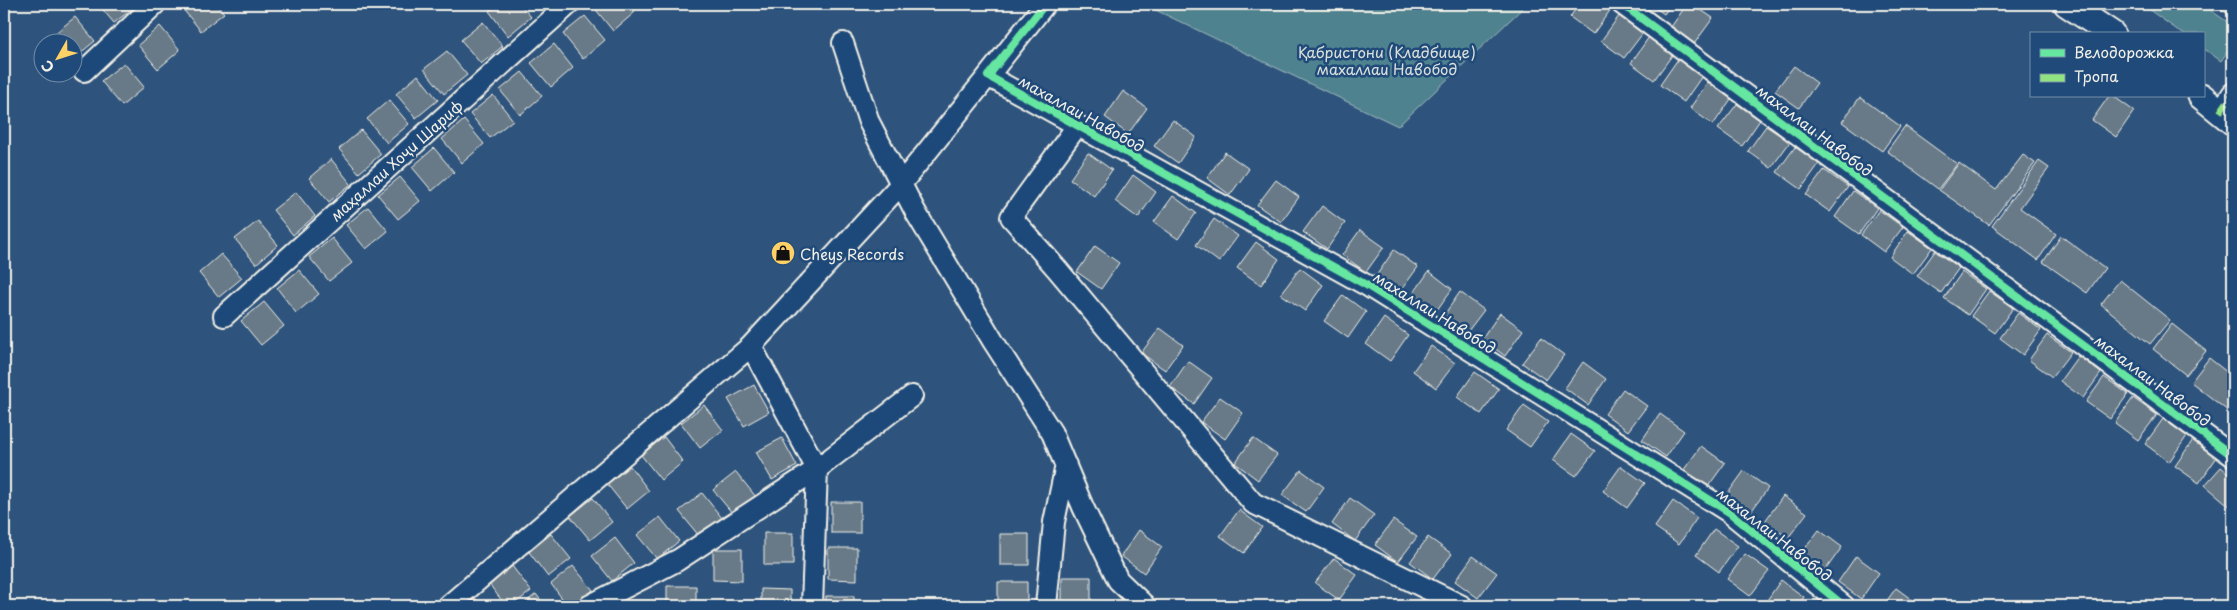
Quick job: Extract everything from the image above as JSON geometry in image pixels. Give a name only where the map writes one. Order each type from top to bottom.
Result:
[{"type":"main road","points":[[2067,4],[2109,32]]},
{"type":"main road","points":[[2204,97],[2229,109]]},
{"type":"street","points":[[84,71],[155,4]]},
{"type":"street","name":"маҳаллаи Хоҷи Шариф","points":[[224,316],[569,4]]},
{"type":"street","points":[[448,606],[751,346],[901,184],[1045,4]]},
{"type":"street","name":"махаллаи Навобод","points":[[1622,4],[2233,456]]},
{"type":"street","points":[[843,43],[869,122],[916,213],[1052,433],[1118,580],[1145,606]]},
{"type":"street","name":"махаллаи Навобод","points":[[990,74],[1077,126],[1368,286],[1729,512],[1844,606]]},
{"type":"street","name":"махаллаи Навобод","points":[[1077,126],[1011,217],[1064,277],[1252,503],[1462,606]]},
{"type":"street","points":[[751,346],[817,469],[812,606]]},
{"type":"street","points":[[589,606],[678,560],[817,469],[912,396]]},
{"type":"street","points":[[1046,606],[1054,522],[1066,464]]},
{"type":"green space","name":"Қабристони (Кладбище) махаллаи Навобод","points":[[1143,4],[1527,4],[1398,126]]},
{"type":"green space","points":[[2141,4],[2202,4],[2233,26],[2233,43],[2221,61],[2204,49],[2204,32],[2180,32]]},
{"type":"building","points":[[98,4],[136,4],[137,5],[114,23]]},
{"type":"building","points":[[185,4],[216,4],[224,13],[201,31],[181,7]]},
{"type":"building","points":[[498,4],[520,4],[531,17],[508,36],[489,11]]},
{"type":"building","points":[[596,4],[628,4],[635,12],[613,31],[593,6]]},
{"type":"building","points":[[1579,4],[1604,4],[1611,9],[1593,34],[1570,17]]},
{"type":"building","points":[[1650,4],[1672,4],[1664,14]]},
{"type":"building","points":[[1687,4],[1692,4],[1713,18],[1694,44],[1671,27]]},
{"type":"building","points":[[2214,4],[2233,4],[2233,18]]},
{"type":"building","points":[[585,16],[605,40],[583,59],[563,34]]},
{"type":"building","points":[[1619,16],[1643,33],[1624,58],[1601,41]]},
{"type":"building","points":[[75,17],[95,41],[82,52],[82,32],[57,32]]},
{"type":"building","points":[[483,22],[503,46],[481,64],[461,40]]},
{"type":"building","points":[[160,26],[180,50],[158,69],[138,45]]},
{"type":"building","points":[[1649,37],[1673,54],[1654,80],[1631,63]]},
{"type":"building","points":[[554,44],[573,68],[551,87],[531,63]]},
{"type":"building","points":[[447,51],[467,75],[444,94],[424,69]]},
{"type":"building","points":[[1678,59],[1702,76],[1684,102],[1660,85]]},
{"type":"building","points":[[124,63],[144,87],[122,106],[101,81]]},
{"type":"building","points":[[1794,66],[1817,83],[1799,108],[1775,91]]},
{"type":"building","points":[[522,72],[542,96],[520,115],[500,90]]},
{"type":"building","points":[[418,75],[438,100],[416,118],[396,94]]},
{"type":"building","points":[[1708,82],[1731,99],[1713,125],[1690,108]]},
{"type":"building","points":[[1123,91],[1147,108],[1128,134],[1105,117]]},
{"type":"building","points":[[493,95],[513,120],[490,138],[470,114]]},
{"type":"building","points":[[1860,97],[1900,126],[1882,151],[1842,122]]},
{"type":"building","points":[[2108,98],[2116,98],[2134,111],[2116,137],[2092,120]]},
{"type":"building","points":[[389,100],[409,124],[387,143],[367,119]]},
{"type":"building","points":[[1737,104],[1760,120],[1742,146],[1718,129]]},
{"type":"building","points":[[464,120],[484,144],[462,163],[442,139]]},
{"type":"building","points":[[1173,120],[1196,137],[1178,163],[1154,146]]},
{"type":"building","points":[[1766,126],[1790,142],[1771,168],[1748,151]]},
{"type":"building","points":[[1905,126],[1957,164],[1938,189],[1887,151]]},
{"type":"building","points":[[361,130],[381,154],[359,173],[339,149]]},
{"type":"building","points":[[1795,147],[1819,164],[1801,189],[1777,172]]},
{"type":"building","points":[[434,148],[454,172],[432,191],[412,167]]},
{"type":"building","points":[[1225,152],[1249,169],[1230,195],[1207,178]]},
{"type":"building","points":[[1088,153],[1112,170],[1094,196],[1070,179]]},
{"type":"building","points":[[2023,155],[2035,163],[1989,225],[1939,190],[1959,163],[1996,190]]},
{"type":"building","points":[[331,159],[351,184],[329,202],[309,178]]},
{"type":"building","points":[[2039,161],[2049,168],[2020,208],[2056,234],[2038,260],[1992,226]]},
{"type":"building","points":[[1824,170],[1848,187],[1830,212],[1806,195]]},
{"type":"building","points":[[1133,175],[1156,192],[1138,218],[1115,201]]},
{"type":"building","points":[[400,177],[420,201],[398,219],[378,195]]},
{"type":"building","points":[[1276,180],[1299,197],[1281,222],[1257,205]]},
{"type":"building","points":[[1853,191],[1877,208],[1859,234],[1835,217]]},
{"type":"building","points":[[296,192],[315,216],[293,235],[273,210]]},
{"type":"building","points":[[1173,196],[1196,213],[1178,239],[1154,222]]},
{"type":"building","points":[[1322,206],[1345,223],[1327,249],[1303,232]]},
{"type":"building","points":[[368,207],[388,231],[366,249],[346,225]]},
{"type":"building","points":[[1879,210],[1903,227],[1884,252],[1861,235]]},
{"type":"building","points":[[1214,219],[1238,236],[1219,262],[1196,245]]},
{"type":"building","points":[[258,221],[278,245],[256,264],[235,239]]},
{"type":"building","points":[[1360,230],[1384,247],[1366,272],[1342,255]]},
{"type":"building","points":[[1908,231],[1932,248],[1913,274],[1890,257]]},
{"type":"building","points":[[2061,236],[2105,268],[2087,293],[2043,262]]},
{"type":"building","points":[[332,238],[352,263],[329,281],[309,257]]},
{"type":"building","points":[[1256,242],[1279,259],[1261,285],[1237,268]]},
{"type":"building","points":[[1095,246],[1119,263],[1101,289],[1077,272]]},
{"type":"building","points":[[1394,250],[1418,267],[1399,293],[1376,276]]},
{"type":"building","points":[[1935,251],[1959,268],[1941,293],[1917,276]]},
{"type":"building","points":[[221,254],[242,278],[219,297],[199,273]]},
{"type":"building","points":[[1300,268],[1323,285],[1305,311],[1281,294]]},
{"type":"building","points":[[299,270],[319,294],[296,313],[277,288]]},
{"type":"building","points":[[1429,271],[1452,289],[1434,314],[1411,297]]},
{"type":"building","points":[[1962,272],[1986,289],[1968,315],[1944,298]]},
{"type":"building","points":[[2120,280],[2170,320],[2150,344],[2101,304]]},
{"type":"building","points":[[1989,291],[2013,308],[1995,333],[1971,316]]},
{"type":"building","points":[[1460,292],[1484,310],[1465,335],[1442,318]]},
{"type":"building","points":[[1343,295],[1366,312],[1348,338],[1324,321]]},
{"type":"building","points":[[264,302],[284,326],[261,345],[241,321]]},
{"type":"building","points":[[1500,313],[1523,330],[1505,356],[1482,339]]},
{"type":"building","points":[[2018,313],[2041,330],[2023,355],[2000,338]]},
{"type":"building","points":[[1384,318],[1408,335],[1390,361],[1366,344]]},
{"type":"building","points":[[2172,324],[2206,351],[2186,375],[2153,349]]},
{"type":"building","points":[[1160,328],[1183,345],[1165,370],[1141,353]]},
{"type":"building","points":[[2047,335],[2071,352],[2052,377],[2029,360]]},
{"type":"building","points":[[1541,338],[1564,355],[1546,380],[1522,363]]},
{"type":"building","points":[[1431,346],[1455,363],[1436,388],[1413,371]]},
{"type":"building","points":[[2078,356],[2101,373],[2083,398],[2060,381]]},
{"type":"building","points":[[2209,358],[2233,377],[2233,415],[2191,382]]},
{"type":"building","points":[[1188,361],[1212,378],[1194,404],[1170,387]]},
{"type":"building","points":[[1583,362],[1606,379],[1588,405],[1565,388]]},
{"type":"building","points":[[1475,372],[1499,389],[1481,414],[1457,397]]},
{"type":"building","points":[[2104,377],[2128,394],[2110,419],[2086,402]]},
{"type":"building","points":[[754,385],[769,412],[744,426],[728,399]]},
{"type":"building","points":[[1623,389],[1647,406],[1628,431],[1605,414]]},
{"type":"building","points":[[1220,397],[1243,413],[1225,439],[1201,422]]},
{"type":"building","points":[[2133,398],[2157,415],[2138,440],[2115,423]]},
{"type":"building","points":[[704,405],[723,430],[700,448],[681,423]]},
{"type":"building","points":[[1524,405],[1548,422],[1530,447],[1506,430]]},
{"type":"building","points":[[1660,414],[1684,431],[1666,457],[1642,440]]},
{"type":"building","points":[[2163,419],[2187,436],[2169,462],[2145,444]]},
{"type":"building","points":[[1571,434],[1595,451],[1576,476],[1553,460]]},
{"type":"building","points":[[664,437],[683,462],[661,480],[641,455]]},
{"type":"building","points":[[782,438],[797,466],[772,480],[756,452]]},
{"type":"building","points":[[1253,438],[1277,455],[1258,480],[1235,463]]},
{"type":"building","points":[[2193,440],[2217,457],[2199,483],[2175,466]]},
{"type":"building","points":[[1701,446],[1725,463],[1707,488],[1683,471]]},
{"type":"building","points":[[630,466],[649,491],[627,509],[607,484]]},
{"type":"building","points":[[1621,466],[1645,483],[1627,508],[1603,491]]},
{"type":"building","points":[[2221,467],[2233,477],[2233,509],[2205,485]]},
{"type":"building","points":[[1301,470],[1324,487],[1306,512],[1282,495]]},
{"type":"building","points":[[1744,471],[1768,488],[1750,513],[1726,496]]},
{"type":"building","points":[[736,472],[756,497],[733,514],[713,490]]},
{"type":"building","points":[[702,493],[722,518],[699,536],[679,511]]},
{"type":"building","points":[[1783,496],[1807,513],[1788,538],[1765,521]]},
{"type":"building","points":[[593,498],[612,522],[590,540],[570,516]]},
{"type":"building","points":[[1350,498],[1374,515],[1355,541],[1332,524]]},
{"type":"building","points":[[1673,501],[1697,518],[1679,544],[1655,527]]},
{"type":"building","points":[[831,502],[860,502],[860,533],[831,533]]},
{"type":"building","points":[[1239,510],[1262,527],[1244,553],[1220,536]]},
{"type":"building","points":[[660,517],[679,541],[657,559],[637,535]]},
{"type":"building","points":[[1393,520],[1417,537],[1398,562],[1375,545]]},
{"type":"building","points":[[1714,529],[1738,546],[1719,572],[1696,555]]},
{"type":"building","points":[[1139,530],[1162,547],[1144,573],[1121,556]]},
{"type":"building","points":[[1819,530],[1842,547],[1824,572],[1800,555]]},
{"type":"building","points":[[764,533],[793,533],[793,565],[764,565]]},
{"type":"building","points":[[551,534],[571,559],[548,577],[529,552]]},
{"type":"building","points":[[1000,534],[1029,534],[1029,565],[1000,565]]},
{"type":"building","points":[[1428,537],[1452,554],[1433,579],[1410,562]]},
{"type":"building","points":[[615,538],[634,563],[612,581],[592,556]]},
{"type":"building","points":[[828,548],[857,548],[857,580],[828,579]]},
{"type":"building","points":[[713,549],[742,549],[742,581],[713,580]]},
{"type":"building","points":[[1745,554],[1769,571],[1750,596],[1727,579]]},
{"type":"building","points":[[1473,556],[1497,573],[1478,598],[1455,581]]},
{"type":"building","points":[[1856,556],[1879,573],[1861,599],[1838,582]]},
{"type":"building","points":[[1334,558],[1357,575],[1339,600],[1315,583]]},
{"type":"building","points":[[512,566],[531,591],[512,606],[506,606],[489,584]]},
{"type":"building","points":[[573,566],[593,590],[573,606],[568,606],[551,584]]},
{"type":"building","points":[[1062,577],[1091,577],[1091,606],[1062,606]]},
{"type":"building","points":[[1781,580],[1804,597],[1798,606],[1763,606]]},
{"type":"building","points":[[998,582],[1027,582],[1027,606],[998,606]]},
{"type":"building","points":[[667,586],[696,586],[696,606],[667,606]]},
{"type":"building","points":[[1896,588],[1919,605],[1883,606]]},
{"type":"building","points":[[761,589],[790,590],[790,606],[761,606]]},
{"type":"building","points":[[536,594],[545,606],[521,606]]},
{"type":"building","points":[[826,596],[854,596],[854,606],[826,606]]},
{"type":"building","points":[[475,598],[482,606],[464,606]]},
{"type":"marked path","points":[[2220,112],[2233,93]]},
{"type":"cycle path","points":[[1045,4],[988,76],[1368,286],[1729,512],[1844,606]]},
{"type":"cycle path","points":[[1622,4],[2233,456]]},
{"type":"place","name":"Cheys Records","points":[[783,253]]}]
